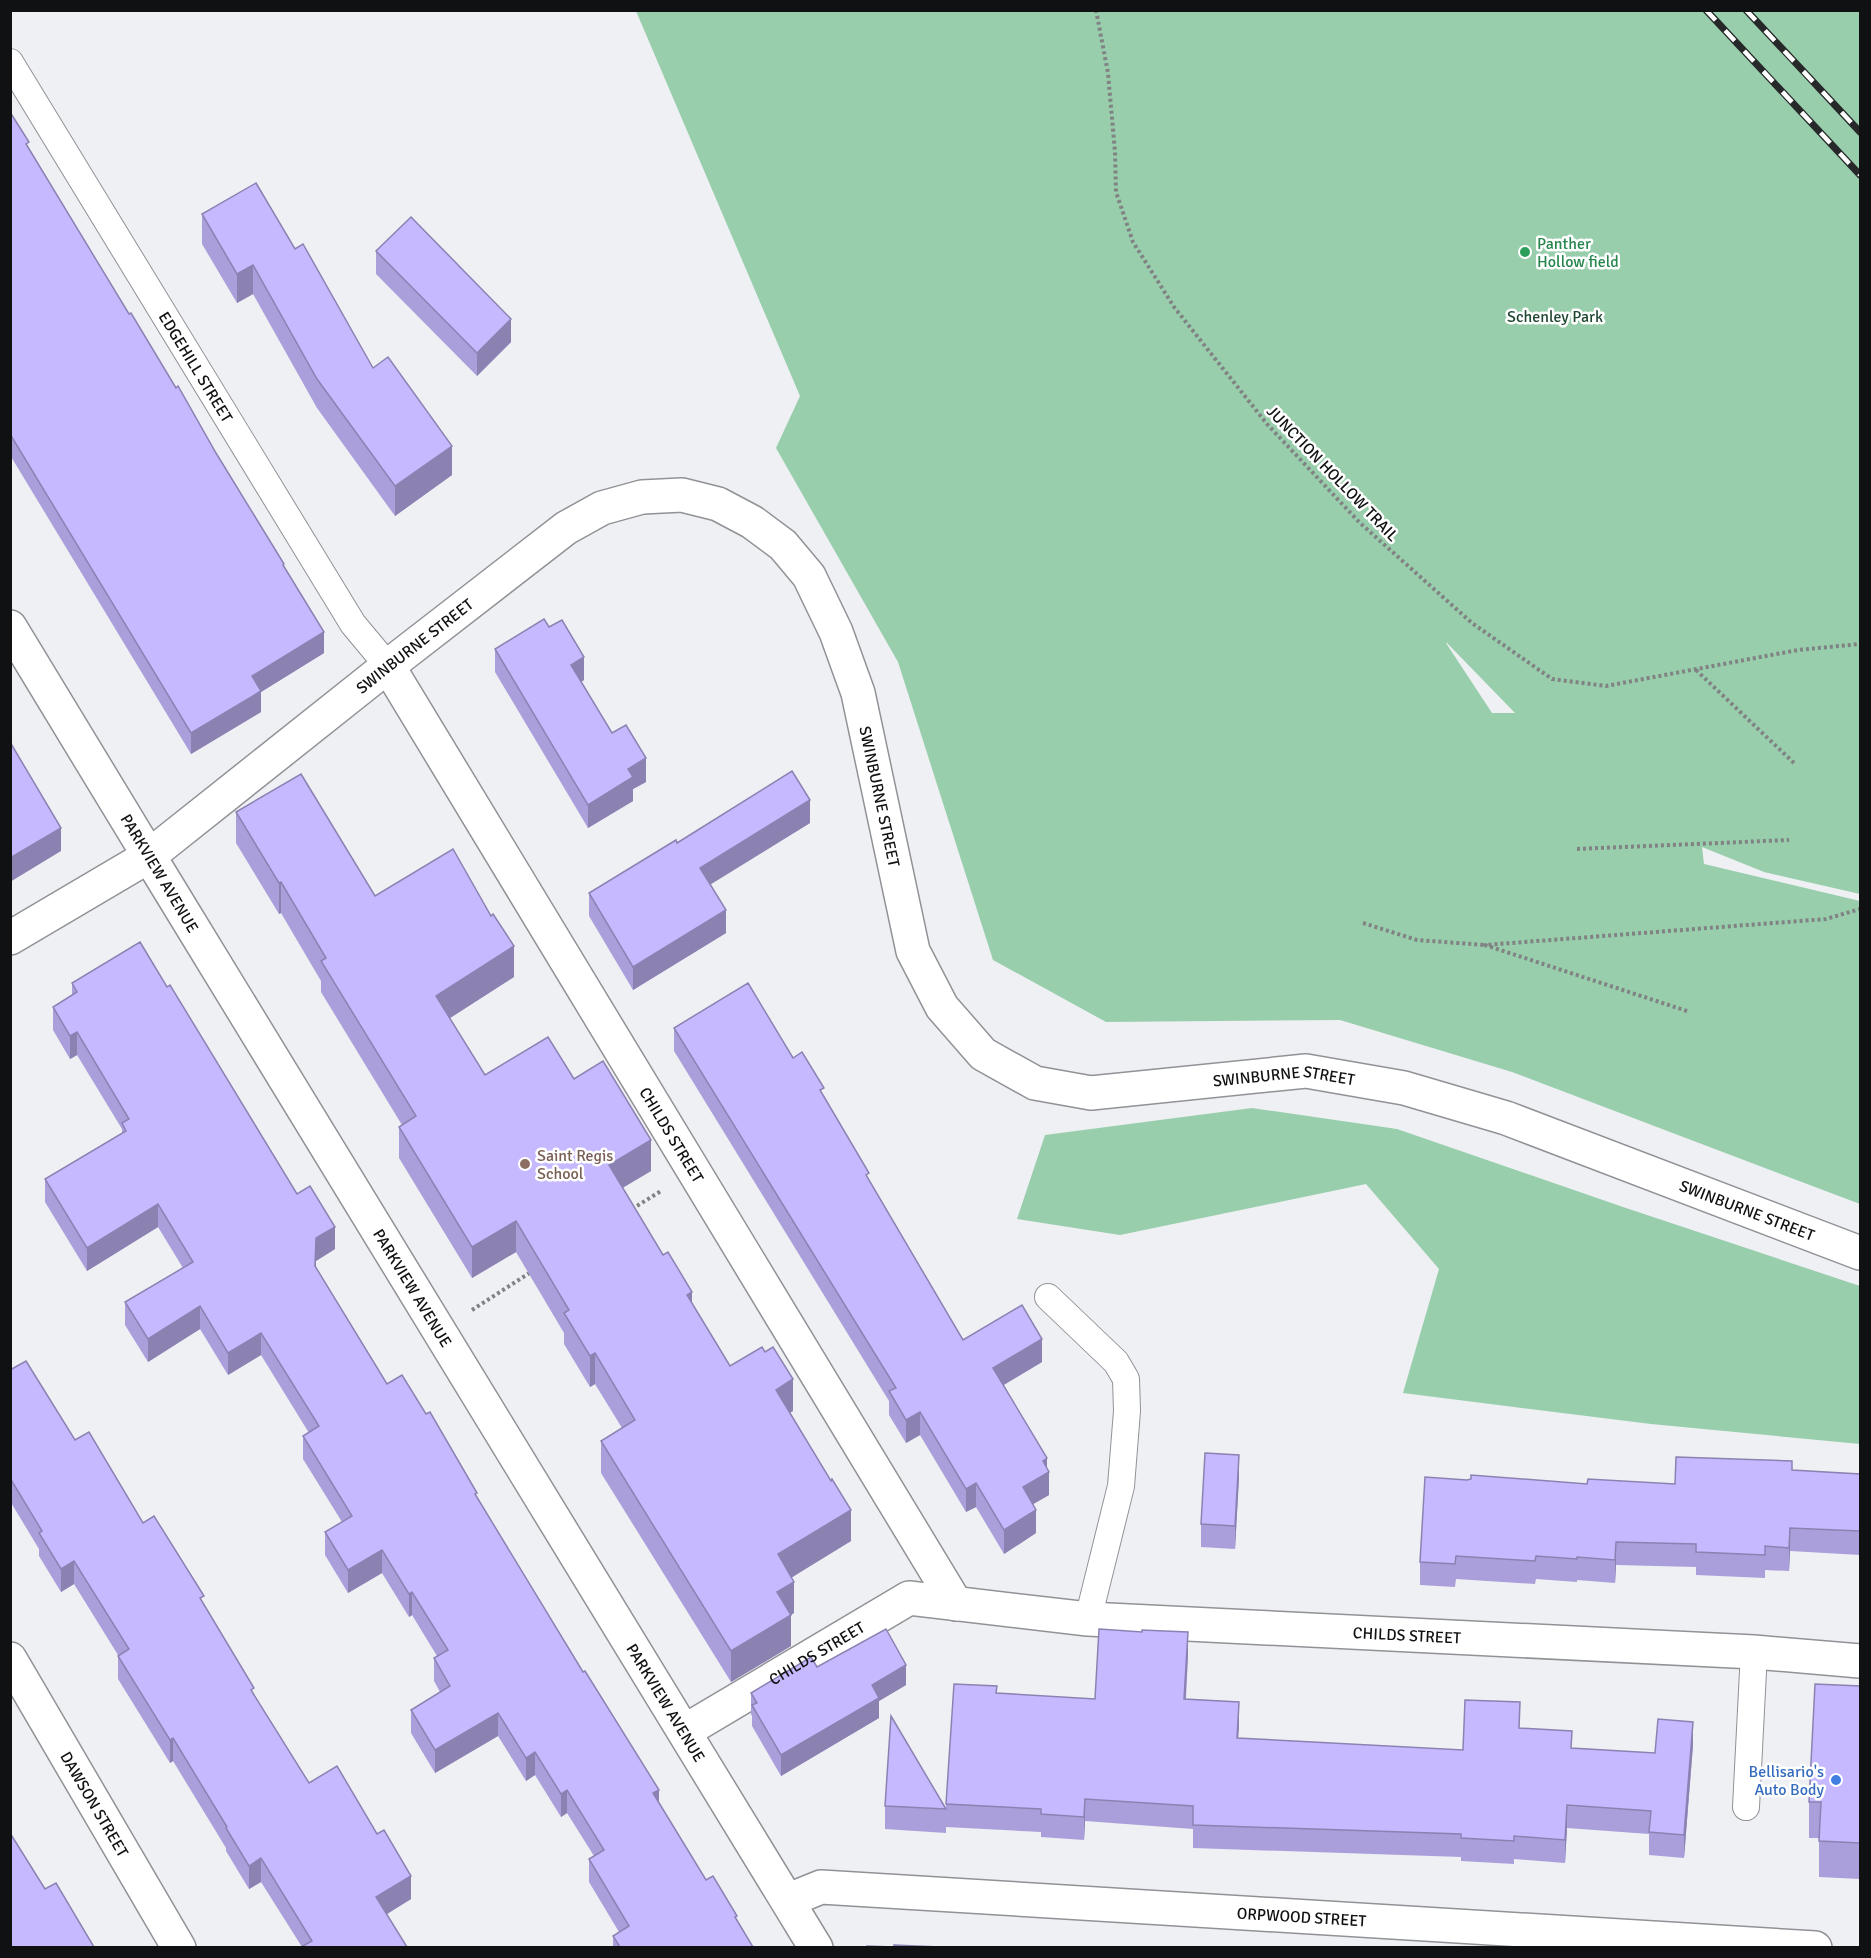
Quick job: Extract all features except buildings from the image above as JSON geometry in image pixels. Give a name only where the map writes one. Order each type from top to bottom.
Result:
[{"type":"street","name":"SWINBURNE STREET","points":[[10,938],[149,856],[566,528],[603,508],[642,496],[682,495],[718,504],[752,522],[783,545],[809,576],[836,632],[858,693],[913,951],[942,1007],[984,1054],[1035,1083],[1091,1093],[1306,1071],[1404,1088],[1506,1118],[1860,1253]]},
{"type":"street","name":"PARKVIEW AVENUE","points":[[10,627],[816,1947]]},
{"type":"street","name":"CHILDS STREET","points":[[388,666],[956,1604]]},
{"type":"street","name":"CHILDS STREET","points":[[685,1731],[909,1598],[1088,1619],[1754,1652],[1860,1661]]},
{"type":"street","name":"DAWSON STREET","points":[[10,1659],[179,1947]]},
{"type":"street","name":"ORPWOOD STREET","points":[[789,1900],[821,1887],[1815,1947]]},
{"type":"lane","name":"EDGEHILL STREET","points":[[10,62],[353,624],[388,666]]},
{"type":"lane","points":[[1048,1297],[1116,1362],[1126,1379],[1127,1411],[1121,1486],[1088,1619]]},
{"type":"lane","points":[[1746,1807],[1754,1652]]},
{"type":"path","name":"JUNCTION HOLLOW TRAIL","points":[[1096,10],[1108,73],[1116,192],[1132,243],[1174,307],[1267,424],[1360,523],[1472,623],[1552,679],[1606,686],[1798,650],[1860,644]]},
{"type":"path","points":[[1696,669],[1794,763]]},
{"type":"path","points":[[1577,849],[1789,840]]},
{"type":"path","points":[[1363,923],[1416,940],[1485,945],[1826,919],[1860,909]]},
{"type":"path","points":[[1485,945],[1687,1011]]},
{"type":"path","points":[[631,1210],[668,1187]]},
{"type":"path","points":[[471,1310],[541,1266]]},
{"type":"green space","name":"Schenley Park","points":[[636,11],[1860,11],[1860,894],[1764,872],[1702,847],[1704,864],[1860,901],[1860,1204],[1512,1072],[1340,1020],[1106,1022],[993,960],[898,662],[776,448],[800,396]],"holes":[[[1447,643],[1515,713],[1492,713]]]},
{"type":"green space","points":[[1252,1108],[1397,1129],[1860,1286],[1860,1444],[1651,1424],[1403,1393],[1439,1269],[1366,1184],[1120,1235],[1017,1219],[1045,1135]]},
{"type":"railway","points":[[1706,10],[1860,175]]},
{"type":"railway","points":[[1746,10],[1860,132]]},
{"type":"place","name":"Panther Hollow field","points":[[1525,252]]},
{"type":"place","name":"Saint Regis School","points":[[525,1164]]},
{"type":"place","name":"Bellisario's Auto Body","points":[[1836,1780]]}]
